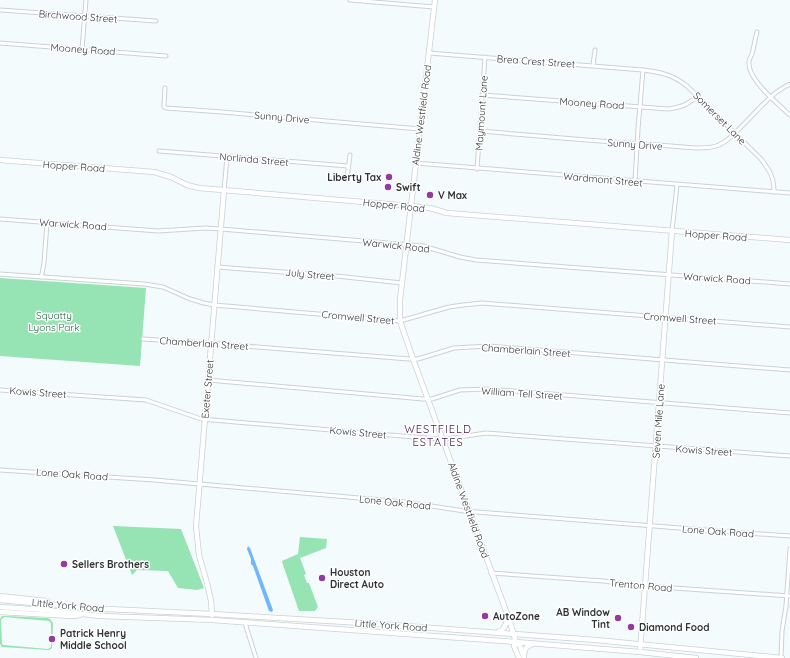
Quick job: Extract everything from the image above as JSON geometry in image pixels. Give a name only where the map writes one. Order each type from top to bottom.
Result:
[{"type":"main road","name":"Aldine Westfield Road","points":[[435,0],[400,300],[400,321],[508,616],[516,642],[514,646],[522,658]]},
{"type":"main road","name":"Hopper Road","points":[[0,160],[154,172],[171,177],[186,185],[199,188],[411,206],[430,208],[447,213],[790,240]]},
{"type":"main road","name":"Exeter Street","points":[[213,620],[207,583],[198,555],[196,526],[224,190]]},
{"type":"main road","name":"Seven Mile Lane","points":[[640,654],[672,231]]},
{"type":"main road","points":[[0,596],[42,600],[86,608]]},
{"type":"main road","name":"Little York Road","points":[[0,600],[86,608],[168,611],[514,634],[782,658]]},
{"type":"main road","name":"Little York Road","points":[[0,607],[94,615],[245,622],[516,642],[696,658]]},
{"type":"main road","points":[[94,608],[94,615]]},
{"type":"main road","points":[[168,611],[168,618]]},
{"type":"main road","points":[[0,612],[74,616],[86,614]]},
{"type":"main road","points":[[493,633],[500,632],[503,629],[508,616]]},
{"type":"main road","points":[[360,623],[360,631]]},
{"type":"main road","points":[[522,658],[525,648],[534,644]]},
{"type":"street","points":[[82,49],[86,0]]},
{"type":"street","points":[[350,0],[434,7]]},
{"type":"street","name":"Birchwood Street","points":[[0,10],[156,21]]},
{"type":"street","points":[[757,32],[749,62],[749,68],[752,76],[790,115]]},
{"type":"street","name":"Mooney Road","points":[[0,43],[166,56]]},
{"type":"street","points":[[593,65],[595,50]]},
{"type":"street","name":"Brea Crest Street","points":[[429,53],[643,70]]},
{"type":"street","name":"Maymount Lane","points":[[477,169],[485,57]]},
{"type":"street","points":[[635,181],[643,70]]},
{"type":"street","name":"Somerset Lane","points":[[643,70],[660,72],[674,77],[698,96],[761,159],[773,178],[774,192]]},
{"type":"street","points":[[771,97],[782,88],[790,84]]},
{"type":"street","name":"Sunny Drive","points":[[165,88],[164,106],[166,108],[420,129]]},
{"type":"street","name":"Mooney Road","points":[[482,95],[668,109],[679,108],[698,96]]},
{"type":"street","name":"Sunny Drive","points":[[480,131],[637,144],[711,148],[724,143],[771,97]]},
{"type":"street","name":"Norlinda Street","points":[[159,151],[348,166]]},
{"type":"street","points":[[347,178],[350,155]]},
{"type":"street","name":"Exeter Street","points":[[224,190],[227,157]]},
{"type":"street","name":"Wardmont Street","points":[[415,163],[790,193]]},
{"type":"street","name":"Seven Mile Lane","points":[[672,231],[677,185]]},
{"type":"street","name":"Warwick Road","points":[[0,219],[158,230],[206,228],[221,229],[423,246],[460,258],[476,260],[790,284]]},
{"type":"street","points":[[41,278],[44,263],[46,223]]},
{"type":"street","name":"July Street","points":[[217,267],[336,276],[402,283]]},
{"type":"street","name":"Cromwell Street","points":[[0,274],[144,284],[163,287],[190,299],[214,305],[400,321],[449,307],[482,303],[790,327]]},
{"type":"street","name":"Chamberlain Street","points":[[143,339],[413,359],[418,359],[454,348],[489,346],[790,370]]},
{"type":"street","name":"William Tell Street","points":[[208,380],[428,399],[460,390],[488,389],[790,413]]},
{"type":"street","name":"Kowis Street","points":[[0,390],[146,400],[201,419],[443,439],[486,433],[790,456]]},
{"type":"street","name":"Lone Oak Road","points":[[0,470],[154,480],[405,502],[470,512],[790,536]]},
{"type":"street","points":[[782,658],[782,631],[789,596],[790,549]]},
{"type":"street","name":"Trenton Road","points":[[491,573],[789,596]]},
{"type":"street","points":[[245,622],[256,658]]},
{"type":"green space","name":"Squatty Lyons Park","points":[[0,278],[146,288],[140,366],[0,356]]},
{"type":"green space","points":[[113,526],[181,529],[204,588],[197,590],[178,588],[168,571],[137,570],[132,575]]},
{"type":"green space","points":[[300,537],[327,539],[326,548],[300,558],[306,574],[304,575],[307,583],[309,583],[318,607],[315,611],[299,611],[282,562],[298,554]]},
{"type":"green space","points":[[2,616],[5,616],[50,619],[53,623],[52,648],[49,650],[2,647],[0,644],[0,619]],"holes":[[[4,617],[49,621],[51,623],[51,647],[48,649],[2,644],[1,620]]]},
{"type":"water","points":[[248,546],[273,610],[272,612],[269,611],[251,564],[251,559],[247,549]]},
{"type":"place","name":"Liberty Tax","points":[[389,177]]},
{"type":"place","name":"Swift","points":[[388,187]]},
{"type":"place","name":"V Max","points":[[430,195]]},
{"type":"place","name":"Sellers Brothers","points":[[64,564]]},
{"type":"place","name":"Houston Direct Auto","points":[[322,578]]},
{"type":"place","name":"AutoZone","points":[[485,616]]},
{"type":"place","name":"AB Window Tint","points":[[618,618]]},
{"type":"place","name":"Diamond Food","points":[[631,627]]},
{"type":"place","name":"Patrick Henry Middle School","points":[[52,639]]},
{"type":"district","name":"WESTFIELD ESTATES","points":[[438,435]]}]
